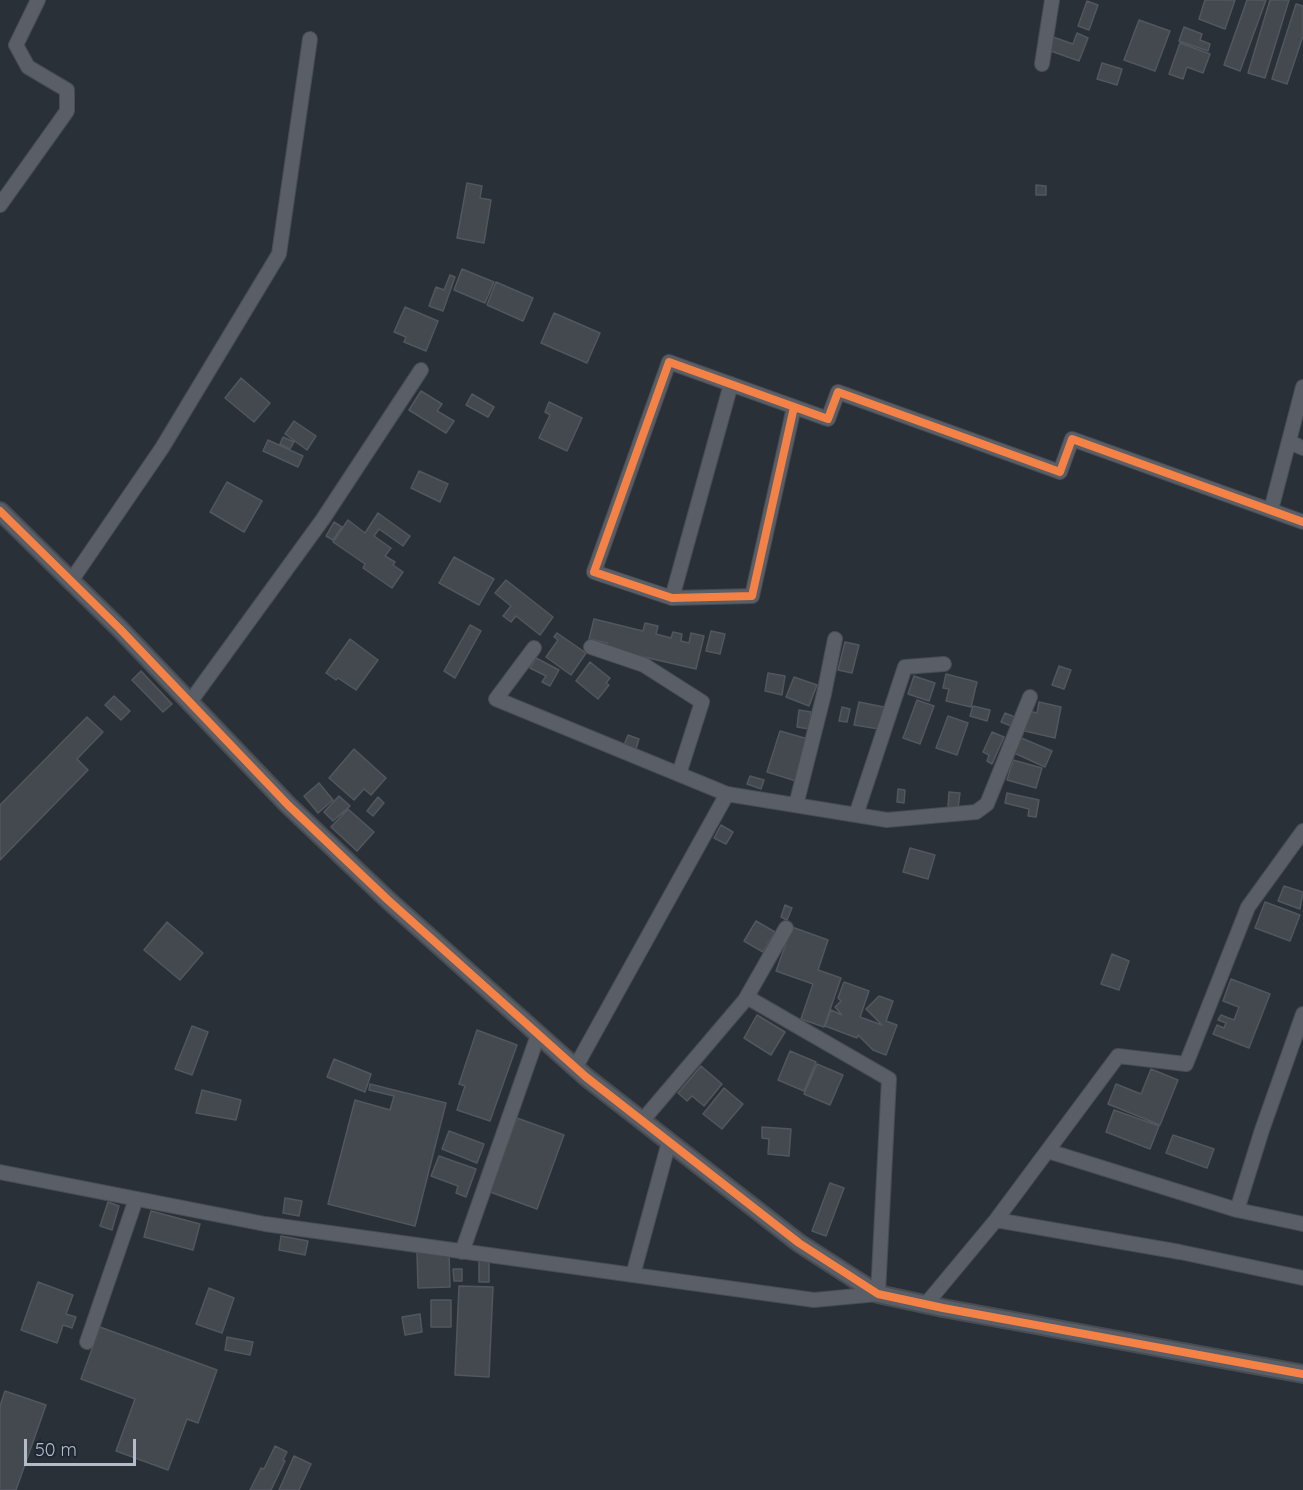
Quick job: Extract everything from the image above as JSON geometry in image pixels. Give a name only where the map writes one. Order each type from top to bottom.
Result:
[{"type":"street","points":[[0,205],[67,111],[67,90],[28,67],[16,45],[38,0]]},
{"type":"street","points":[[1042,64],[1052,0]]},
{"type":"street","points":[[71,581],[162,448],[279,254],[310,39]]},
{"type":"street","points":[[794,407],[752,596],[672,598],[594,572],[669,362],[828,419],[838,392],[1060,472],[1072,439],[1303,522]]},
{"type":"street","points":[[190,702],[323,519],[421,370]]},
{"type":"street","points":[[672,598],[731,384]]},
{"type":"street","points":[[1271,510],[1303,387]]},
{"type":"street","points":[[1288,442],[1303,448]]},
{"type":"street","points":[[0,511],[190,702],[288,806],[388,900],[575,1068],[799,1243],[878,1294]]},
{"type":"street","points":[[796,805],[824,694],[835,639]]},
{"type":"street","points":[[591,647],[644,665],[702,702],[679,774]]},
{"type":"street","points":[[534,648],[496,699],[727,794],[887,819],[976,812],[987,804],[1030,697]]},
{"type":"street","points":[[856,814],[905,667],[944,664]]},
{"type":"street","points":[[575,1068],[727,794]]},
{"type":"street","points":[[926,1304],[996,1220],[1118,1056],[1186,1064],[1248,907],[1303,831]]},
{"type":"street","points":[[642,1121],[745,1000],[786,928]]},
{"type":"street","points":[[752,1000],[889,1079],[878,1294]]},
{"type":"street","points":[[1237,1210],[1262,1130],[1303,1014]]},
{"type":"street","points":[[462,1251],[538,1035]]},
{"type":"street","points":[[633,1275],[669,1142]]},
{"type":"street","points":[[1048,1151],[1237,1210],[1303,1224]]},
{"type":"street","points":[[0,1172],[265,1224],[814,1300],[878,1294],[1303,1374]]},
{"type":"street","points":[[87,1342],[136,1199]]},
{"type":"street","points":[[996,1220],[1180,1252],[1303,1278]]},
{"type":"building","points":[[1205,0],[1235,0],[1225,29],[1199,19]]},
{"type":"building","points":[[1247,0],[1266,0],[1240,71],[1224,65]]},
{"type":"building","points":[[1270,0],[1289,0],[1265,78],[1248,73]]},
{"type":"building","points":[[1087,1],[1098,5],[1089,30],[1078,26]]},
{"type":"building","points":[[1296,4],[1303,6],[1303,36],[1287,84],[1272,79]]},
{"type":"building","points":[[1139,20],[1170,31],[1155,71],[1124,60]]},
{"type":"building","points":[[1184,27],[1202,34],[1200,40],[1210,44],[1208,51],[1179,41]]},
{"type":"building","points":[[1077,33],[1088,38],[1079,61],[1048,50],[1053,37],[1073,44]]},
{"type":"building","points":[[1180,43],[1210,54],[1203,73],[1187,67],[1183,79],[1169,74]]},
{"type":"building","points":[[1102,63],[1122,69],[1117,85],[1097,79]]},
{"type":"building","points":[[467,183],[482,186],[480,198],[491,200],[484,243],[457,238]]},
{"type":"building","points":[[1036,185],[1046,186],[1046,195],[1036,195]]},
{"type":"building","points":[[462,269],[494,282],[485,303],[454,290]]},
{"type":"building","points":[[450,275],[455,277],[443,311],[429,306],[436,287],[444,290]]},
{"type":"building","points":[[496,282],[533,298],[523,321],[487,305]]},
{"type":"building","points":[[405,307],[438,321],[426,351],[404,342],[406,337],[394,332]]},
{"type":"building","points":[[554,313],[600,333],[587,363],[541,343]]},
{"type":"building","points":[[241,378],[270,403],[254,422],[225,398]]},
{"type":"building","points":[[421,391],[442,404],[437,411],[454,421],[446,433],[409,410]]},
{"type":"building","points":[[472,394],[494,407],[488,417],[466,405]]},
{"type":"building","points":[[549,402],[582,418],[567,451],[539,438],[550,415],[545,412]]},
{"type":"building","points":[[294,421],[316,436],[307,450],[285,434]]},
{"type":"building","points":[[283,437],[294,442],[290,449],[280,444]]},
{"type":"building","points":[[268,440],[303,456],[298,467],[263,451]]},
{"type":"building","points":[[419,471],[448,484],[440,502],[411,488]]},
{"type":"building","points":[[227,482],[262,501],[244,532],[210,512]]},
{"type":"building","points":[[378,513],[410,536],[403,546],[379,529],[374,536],[391,548],[385,556],[395,562],[393,565],[403,572],[392,588],[363,568],[365,564],[333,542],[348,520],[365,533]]},
{"type":"building","points":[[334,522],[342,527],[333,540],[326,536]]},
{"type":"building","points":[[454,557],[494,579],[479,605],[439,583]]},
{"type":"building","points":[[506,580],[553,617],[540,635],[516,616],[511,622],[503,616],[511,606],[495,593]]},
{"type":"building","points":[[594,619],[643,631],[645,623],[658,626],[656,634],[671,638],[673,632],[682,634],[681,641],[689,643],[691,633],[704,636],[696,669],[605,648],[607,643],[589,639]]},
{"type":"building","points":[[470,625],[481,631],[455,678],[444,671]]},
{"type":"building","points":[[711,631],[725,634],[720,654],[706,651]]},
{"type":"building","points":[[557,633],[586,653],[571,675],[546,657],[558,640],[554,637]]},
{"type":"building","points":[[350,639],[378,660],[356,690],[326,673]]},
{"type":"building","points":[[845,642],[859,645],[852,673],[838,670]]},
{"type":"building","points":[[536,658],[559,670],[550,686],[542,682],[546,676],[530,668]]},
{"type":"building","points":[[590,662],[610,678],[606,683],[609,685],[598,699],[576,681]]},
{"type":"building","points":[[1059,666],[1071,670],[1064,689],[1052,685]]},
{"type":"building","points":[[141,671],[172,704],[163,712],[132,680]]},
{"type":"building","points":[[768,673],[785,676],[782,695],[765,691]]},
{"type":"building","points":[[946,674],[977,682],[971,707],[946,701],[949,689],[943,688]]},
{"type":"building","points":[[914,676],[935,683],[929,701],[908,694]]},
{"type":"building","points":[[794,677],[817,685],[809,706],[786,697]]},
{"type":"building","points":[[114,696],[130,711],[121,720],[105,705]]},
{"type":"building","points":[[917,700],[934,706],[920,744],[903,738]]},
{"type":"building","points":[[859,702],[884,707],[879,729],[854,725]]},
{"type":"building","points":[[1039,702],[1061,707],[1055,738],[1025,731],[1029,711],[1037,713]]},
{"type":"building","points":[[973,706],[990,710],[987,721],[970,716]]},
{"type":"building","points":[[842,707],[850,709],[847,722],[839,721]]},
{"type":"building","points":[[799,710],[811,712],[809,729],[797,727]]},
{"type":"building","points":[[1005,713],[1015,717],[1011,726],[1001,722]]},
{"type":"building","points":[[948,716],[968,723],[957,755],[936,748]]},
{"type":"building","points":[[87,717],[103,732],[77,759],[88,770],[0,860],[0,805]]},
{"type":"building","points":[[780,731],[808,739],[796,781],[767,772]]},
{"type":"building","points":[[992,732],[1004,737],[992,764],[987,761],[989,755],[983,752]]},
{"type":"building","points":[[628,735],[639,739],[636,749],[624,745]]},
{"type":"building","points":[[1019,737],[1052,751],[1045,767],[1012,752]]},
{"type":"building","points":[[354,749],[386,778],[371,795],[364,789],[354,800],[329,778]]},
{"type":"building","points":[[1013,760],[1042,768],[1036,788],[1007,780]]},
{"type":"building","points":[[750,776],[764,780],[761,789],[747,784]]},
{"type":"building","points":[[319,783],[333,800],[318,813],[304,796]]},
{"type":"building","points":[[898,789],[905,790],[904,803],[897,802]]},
{"type":"building","points":[[949,792],[960,793],[958,808],[948,807]]},
{"type":"building","points":[[1007,793],[1039,800],[1036,817],[1028,816],[1029,809],[1005,803]]},
{"type":"building","points":[[339,796],[350,806],[333,821],[324,812]]},
{"type":"building","points":[[378,797],[384,803],[373,816],[367,811]]},
{"type":"building","points":[[348,809],[374,832],[357,851],[331,827]]},
{"type":"building","points":[[721,825],[733,832],[726,844],[714,838]]},
{"type":"building","points":[[910,848],[935,855],[928,879],[903,872]]},
{"type":"building","points":[[1284,886],[1303,892],[1300,909],[1278,901]]},
{"type":"building","points":[[1265,902],[1300,915],[1290,941],[1255,928]]},
{"type":"building","points":[[785,905],[792,908],[787,920],[781,917]]},
{"type":"building","points":[[756,921],[775,932],[763,952],[744,941]]},
{"type":"building","points":[[167,922],[203,953],[180,980],[144,950]]},
{"type":"building","points":[[792,927],[828,940],[818,970],[841,978],[824,1027],[801,1019],[813,984],[776,971]]},
{"type":"building","points":[[1112,954],[1129,961],[1119,990],[1101,984]]},
{"type":"building","points":[[1231,979],[1270,994],[1249,1048],[1213,1034],[1217,1025],[1224,1028],[1226,1023],[1218,1020],[1221,1015],[1234,1020],[1239,1007],[1223,1001]]},
{"type":"building","points":[[844,982],[869,991],[860,1017],[882,1025],[866,1009],[879,996],[893,1001],[886,1021],[897,1025],[886,1055],[873,1050],[858,1035],[857,1038],[825,1026],[831,1010],[842,1015],[835,1007],[841,1001],[838,998]]},
{"type":"building","points":[[757,1015],[785,1032],[771,1055],[744,1038]]},
{"type":"building","points":[[192,1026],[208,1032],[192,1075],[175,1069]]},
{"type":"building","points":[[477,1030],[517,1045],[490,1121],[457,1110],[465,1086],[459,1084]]},
{"type":"building","points":[[790,1051],[816,1062],[804,1091],[778,1080]]},
{"type":"building","points":[[334,1059],[371,1074],[365,1092],[327,1077]]},
{"type":"building","points":[[817,1064],[843,1075],[830,1105],[804,1094]]},
{"type":"building","points":[[701,1066],[722,1084],[704,1106],[692,1096],[687,1101],[678,1093]]},
{"type":"building","points":[[1151,1069],[1178,1080],[1160,1125],[1108,1104],[1116,1084],[1141,1094]]},
{"type":"building","points":[[370,1084],[446,1103],[415,1226],[328,1204],[355,1100],[390,1110],[394,1096],[369,1090]]},
{"type":"building","points":[[724,1088],[743,1104],[722,1129],[703,1114]]},
{"type":"building","points":[[202,1090],[241,1100],[236,1120],[196,1113]]},
{"type":"building","points":[[1114,1110],[1159,1126],[1150,1149],[1106,1132]]},
{"type":"building","points":[[517,1118],[564,1135],[537,1209],[490,1192]]},
{"type":"building","points":[[762,1127],[791,1129],[789,1156],[768,1154],[769,1139],[762,1138]]},
{"type":"building","points":[[449,1131],[484,1144],[477,1163],[442,1149]]},
{"type":"building","points":[[1173,1135],[1214,1149],[1207,1168],[1166,1153]]},
{"type":"building","points":[[439,1156],[476,1169],[466,1197],[456,1193],[458,1186],[431,1176]]},
{"type":"building","points":[[830,1183],[844,1188],[826,1236],[812,1231]]},
{"type":"building","points":[[285,1198],[302,1201],[299,1216],[283,1213]]},
{"type":"building","points":[[108,1202],[119,1206],[112,1230],[100,1226]]},
{"type":"building","points":[[151,1211],[200,1224],[193,1250],[144,1237]]},
{"type":"building","points":[[281,1236],[308,1241],[305,1255],[279,1250]]},
{"type":"building","points":[[449,1251],[450,1287],[418,1288],[417,1252]]},
{"type":"building","points":[[479,1258],[489,1258],[489,1282],[479,1282]]},
{"type":"building","points":[[453,1269],[462,1269],[462,1281],[454,1281]]},
{"type":"building","points":[[38,1282],[73,1295],[66,1314],[76,1317],[72,1328],[63,1325],[57,1343],[21,1330]]},
{"type":"building","points":[[459,1286],[493,1287],[489,1377],[455,1375]]},
{"type":"building","points":[[209,1288],[234,1298],[222,1333],[196,1324]]},
{"type":"building","points":[[431,1300],[451,1300],[451,1327],[431,1327]]},
{"type":"building","points":[[420,1314],[422,1332],[405,1335],[402,1317]]},
{"type":"building","points":[[100,1327],[217,1370],[198,1423],[187,1419],[168,1470],[116,1451],[135,1399],[81,1379]]},
{"type":"building","points":[[227,1337],[253,1342],[250,1355],[225,1350]]},
{"type":"building","points":[[5,1391],[46,1405],[16,1490],[0,1490],[0,1406]]},
{"type":"building","points":[[275,1446],[287,1452],[271,1490],[250,1490],[261,1468],[264,1469]]},
{"type":"building","points":[[294,1456],[311,1464],[299,1490],[279,1490]]},
{"type":"cycle path","points":[[794,407],[752,596],[672,598],[594,572],[669,362],[828,419],[838,392],[1060,472],[1072,439],[1303,522]]},
{"type":"cycle path","points":[[0,511],[120,629],[288,805],[388,900],[586,1077],[799,1243],[878,1294],[1303,1374]]}]
